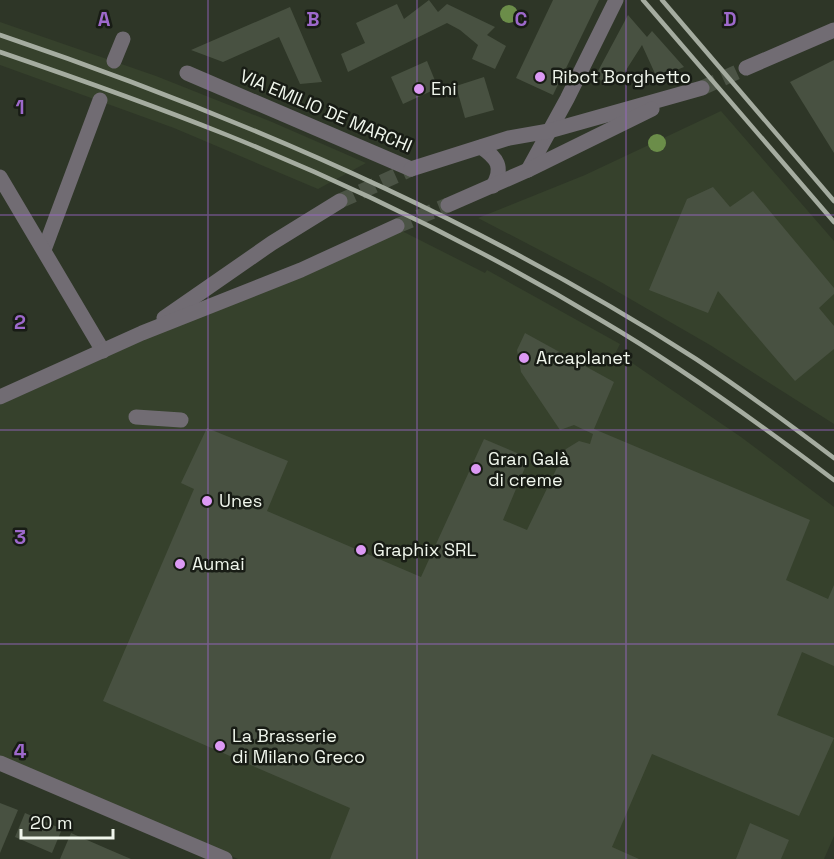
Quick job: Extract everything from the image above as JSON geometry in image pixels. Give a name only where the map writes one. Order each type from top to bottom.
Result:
[{"type":"street","points":[[528,170],[616,0]]},
{"type":"street","points":[[746,68],[834,30]]},
{"type":"street","points":[[114,61],[123,39]]},
{"type":"street","name":"VIA EMILIO DE MARCHI","points":[[186,73],[411,169],[509,138],[549,131],[702,88],[448,205]]},
{"type":"street","points":[[44,250],[100,100]]},
{"type":"street","points":[[481,147],[494,156],[497,163],[497,178],[493,186]]},
{"type":"street","points":[[0,177],[103,351]]},
{"type":"street","points":[[142,333],[272,243],[340,201]]},
{"type":"street","points":[[0,397],[142,333],[301,270],[397,226]]},
{"type":"street","points":[[136,417],[181,420]]},
{"type":"street","points":[[0,763],[225,859]]},
{"type":"shaded area","points":[[0,22],[156,76],[272,122],[366,163],[318,189],[174,128],[0,65]]},
{"type":"shaded area","points":[[721,111],[834,241],[834,424],[710,345],[599,281],[478,218],[585,175]]},
{"type":"shaded area","points":[[400,230],[485,273],[487,270],[620,344],[616,352],[741,437],[834,507],[834,836],[824,859],[238,859],[0,758],[0,405],[150,337]]},
{"type":"building","points":[[429,0],[438,12],[447,4],[495,27],[487,35],[506,46],[495,69],[472,59],[478,45],[460,30],[447,23],[348,72],[341,54],[365,43],[356,23],[397,4],[404,19]]},
{"type":"building","points":[[553,0],[599,0],[553,95],[516,78]]},
{"type":"building","points":[[290,7],[322,82],[300,84],[279,37],[223,62],[191,50]]},
{"type":"building","points":[[628,15],[647,37],[652,31],[684,67],[657,78],[642,45],[621,78],[603,86],[597,73]]},
{"type":"building","points":[[834,60],[834,153],[790,82]]},
{"type":"building","points":[[427,61],[438,88],[403,104],[391,77]]},
{"type":"building","points":[[484,77],[494,110],[465,118],[456,86]]},
{"type":"building","points":[[713,187],[730,207],[753,191],[834,288],[834,294],[819,308],[834,326],[834,349],[795,381],[718,291],[708,313],[649,290],[687,199]]},
{"type":"building","points":[[525,333],[614,382],[594,429],[810,520],[786,580],[828,599],[834,585],[834,666],[802,652],[777,715],[834,738],[799,816],[652,754],[612,847],[639,859],[330,859],[350,808],[103,701],[194,489],[181,483],[207,428],[288,461],[267,511],[421,577],[484,439],[529,458],[503,520],[527,530],[566,449],[579,441],[590,444],[593,434],[574,425],[560,430],[521,372],[517,350]]},
{"type":"building","points":[[0,803],[18,810],[0,853]]},
{"type":"building","points":[[25,813],[62,829],[52,853],[15,837]]},
{"type":"building","points":[[750,823],[789,840],[781,859],[736,859]]},
{"type":"building","points":[[71,833],[110,850],[131,859],[60,859]]},
{"type":"tunnel","points":[[702,88],[746,68]]},
{"type":"tunnel","points":[[340,201],[411,169]]},
{"type":"tunnel","points":[[397,226],[448,205]]},
{"type":"railway","points":[[643,0],[834,222]]},
{"type":"railway","points":[[662,0],[834,201]]},
{"type":"railway","points":[[0,35],[91,67],[270,137],[445,217],[530,261],[696,359],[766,407],[834,458]]},
{"type":"railway","points":[[0,52],[227,135],[371,198],[466,245],[559,295],[634,340],[750,418],[834,480]]},
{"type":"place","name":"Ribot Borghetto","points":[[540,77]]},
{"type":"place","name":"Eni","points":[[419,89]]},
{"type":"place","name":"Arcaplanet","points":[[524,358]]},
{"type":"place","name":"Gran Galà di creme","points":[[476,469]]},
{"type":"place","name":"Unes","points":[[207,501]]},
{"type":"place","name":"Graphix SRL","points":[[361,550]]},
{"type":"place","name":"Aumai","points":[[180,564]]},
{"type":"place","name":"La Brasserie di Milano Greco","points":[[220,746]]}]
